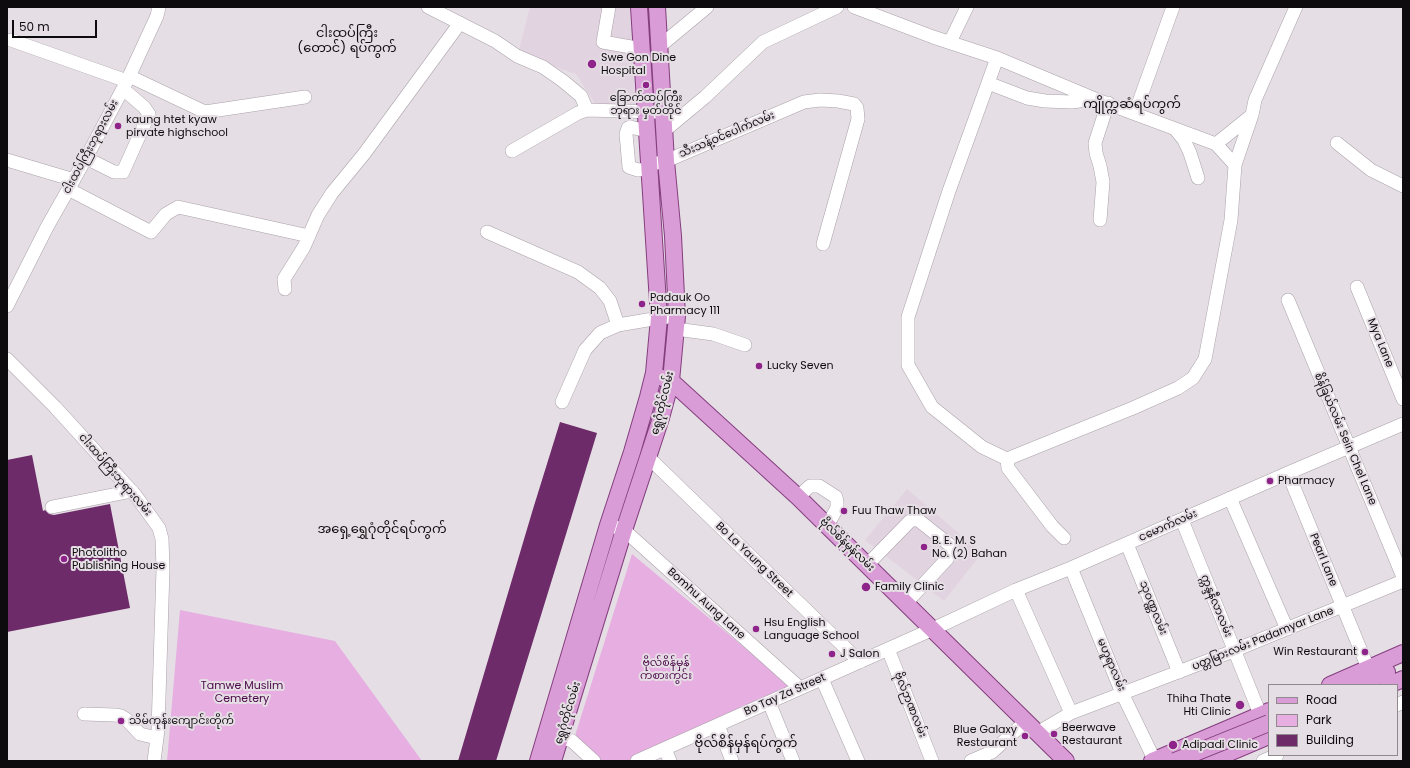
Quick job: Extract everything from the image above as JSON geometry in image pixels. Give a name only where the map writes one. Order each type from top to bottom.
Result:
[{"type":"main road","name":"ရွှေဂုံတိုင်လမ်း","points":[[553,761],[554,735],[608,525],[632,452],[654,372],[659,318],[639,7]]},
{"type":"main road","name":"ရွှေဂုံတိုင်လမ်း","points":[[538,761],[554,735],[624,530],[671,382],[677,322],[657,7]]},
{"type":"main road","points":[[647,132],[664,131]]},
{"type":"main road","name":"ဗိုလ်စိန်မှန်လမ်း","points":[[654,372],[671,382],[798,497],[1066,761]]},
{"type":"main road","points":[[1332,684],[1403,653]]},
{"type":"main road","points":[[1361,684],[1403,664]]},
{"type":"main road","points":[[1391,684],[1403,679]]},
{"type":"main road","points":[[1154,761],[1266,716]]},
{"type":"main road","points":[[1175,761],[1266,716]]},
{"type":"main road","points":[[1210,761],[1268,736]]},
{"type":"main road","points":[[1191,745],[1198,761]]},
{"type":"street","name":"ငါးထပ်ကြီးဘုရားလမ်း","points":[[7,306],[47,227],[86,158],[126,82],[157,16],[159,7]]},
{"type":"street","points":[[428,7],[495,41],[517,56],[543,67],[564,81],[581,96],[587,110]]},
{"type":"street","points":[[609,7],[603,42],[642,49]]},
{"type":"street","points":[[660,46],[707,7]]},
{"type":"street","points":[[664,131],[705,97],[763,42],[837,7]]},
{"type":"street","points":[[854,7],[933,37],[997,58],[1135,114],[1216,144],[1235,165]]},
{"type":"street","points":[[950,42],[967,7]]},
{"type":"street","points":[[1135,114],[1173,7]]},
{"type":"street","points":[[997,58],[949,191],[908,316],[908,365],[932,407],[982,447],[1007,459],[1178,388],[1193,378],[1205,359],[1231,220],[1235,165],[1252,115],[1255,100],[1296,7]]},
{"type":"street","points":[[285,289],[284,279],[304,247],[318,215],[332,193],[364,154],[460,23]]},
{"type":"street","points":[[12,40],[205,112],[305,97]]},
{"type":"street","points":[[86,158],[114,172],[123,172],[149,114],[126,82]]},
{"type":"street","points":[[988,83],[1027,98],[1045,101],[1072,102],[1095,98]]},
{"type":"street","name":"သီးသန့်ဝင်ပေါက်လမ်း","points":[[649,166],[666,161],[804,102],[820,100],[854,104],[857,108],[858,118],[823,244]]},
{"type":"street","points":[[1100,220],[1103,182],[1095,143],[1108,103]]},
{"type":"street","points":[[512,151],[578,113],[587,110],[664,113]]},
{"type":"street","points":[[1216,144],[1252,115]]},
{"type":"street","points":[[1176,129],[1184,140],[1190,153],[1198,178]]},
{"type":"street","points":[[1337,143],[1371,170],[1403,186]]},
{"type":"street","points":[[7,160],[71,184],[151,232],[166,214],[178,207],[309,236]]},
{"type":"street","points":[[487,232],[578,272],[600,288],[610,301],[618,326]]},
{"type":"street","name":"Mya Lane","points":[[1357,287],[1403,399]]},
{"type":"street","name":"စိန်ခြယ်လမ်း Sein Chel Lane","points":[[1288,300],[1403,577]]},
{"type":"street","points":[[562,402],[585,350],[600,333],[618,326],[659,318],[677,322],[745,345]]},
{"type":"street","name":"ငါးထပ်ကြီးဘုရားလမ်း","points":[[7,359],[55,407],[132,491],[159,528],[162,539],[163,569],[162,627],[157,738],[154,761]]},
{"type":"street","name":"ငမောက်လမ်း","points":[[933,629],[1016,590],[1127,544],[1403,424]]},
{"type":"street","name":"Bo La Yaung Street","points":[[648,457],[860,662]]},
{"type":"street","points":[[1007,459],[1008,468],[1052,526],[1064,538]]},
{"type":"street","name":"Pearl Lane","points":[[1288,473],[1368,668]]},
{"type":"street","points":[[798,497],[810,486],[819,486],[836,496],[837,508],[827,526]]},
{"type":"street","points":[[52,507],[132,491]]},
{"type":"street","points":[[1230,498],[1287,629]]},
{"type":"street","points":[[867,565],[910,521],[917,519],[951,546],[951,552],[947,559],[906,603]]},
{"type":"street","name":"က္ကန္ဒနီလာလမ်း","points":[[1182,520],[1234,651],[1266,716],[1268,729]]},
{"type":"street","name":"Bomhu Aung Lane","points":[[608,525],[624,530],[800,688]]},
{"type":"street","name":"သုဝဏ္ဏလမ်း","points":[[1127,544],[1179,672]]},
{"type":"street","name":"မဟူရာလမ်း","points":[[1071,568],[1122,692],[1154,761]]},
{"type":"street","name":"ပတ္တမြားလမ်း Padamyar Lane","points":[[971,761],[992,752],[1031,727],[1234,651],[1403,581]]},
{"type":"street","points":[[1016,590],[1071,713]]},
{"type":"street","name":"Bo Tay Za Street","points":[[637,761],[933,629]]},
{"type":"street","name":"ဗိုလ်ဉာဏလမ်း","points":[[888,649],[932,761]]},
{"type":"street","points":[[822,679],[858,761]]},
{"type":"street","points":[[769,702],[793,761]]},
{"type":"street","points":[[84,714],[121,716],[126,719],[140,734],[157,738]]},
{"type":"street","points":[[718,725],[732,761]]},
{"type":"street","points":[[554,735],[572,741],[594,761]]},
{"type":"street","points":[[665,749],[670,761]]},
{"type":"street","points":[[1263,761],[1275,756]]},
{"type":"shaded area","name":"Swe Gon Dine Hospital","points":[[530,7],[636,7],[639,108],[596,105],[576,74],[518,54]]},
{"type":"shaded area","name":"B. E. M. S No. (2) Bahan","points":[[907,489],[982,553],[944,601],[865,540]]},
{"type":"green space","name":"ဗိုလ်စိန်မှန် ကစားကွင်း","points":[[632,554],[792,687],[628,761],[598,761],[574,739]]},
{"type":"green space","name":"Tamwe Muslim Cemetery","points":[[180,610],[335,641],[422,761],[167,761]]},
{"type":"building","points":[[560,422],[597,433],[496,761],[458,761],[533,509]]},
{"type":"building","name":"Photolitho Publishing House","points":[[32,455],[43,511],[45,510],[49,514],[54,515],[110,504],[130,608],[7,632],[7,460]]},
{"type":"place","name":"Swe Gon Dine Hospital","points":[[592,64]]},
{"type":"place","name":"ခြောက်ထပ်ကြီး ဘုရား မှတ်တိုင်","points":[[646,85]]},
{"type":"place","name":"kaung htet kyaw pirvate highschool","points":[[118,126]]},
{"type":"place","name":"Padauk Oo Pharmacy 111","points":[[642,304]]},
{"type":"place","name":"Lucky Seven","points":[[759,366]]},
{"type":"place","name":"Pharmacy","points":[[1270,481]]},
{"type":"place","name":"Fuu Thaw Thaw","points":[[844,511]]},
{"type":"place","name":"B. E. M. S No. (2) Bahan","points":[[924,547]]},
{"type":"place","name":"Photolitho Publishing House","points":[[64,559]]},
{"type":"place","name":"Family Clinic","points":[[866,587]]},
{"type":"place","name":"Hsu English Language School","points":[[756,629]]},
{"type":"place","name":"Win Restaurant","points":[[1365,652]]},
{"type":"place","name":"J Salon","points":[[832,654]]},
{"type":"place","name":"Thiha Thate Hti Clinic","points":[[1240,705]]},
{"type":"place","name":"သိမ်ကုန်းကျောင်းတိုက်","points":[[121,721]]},
{"type":"place","name":"Beerwave Restaurant","points":[[1054,734]]},
{"type":"place","name":"Blue Galaxy Restaurant","points":[[1025,736]]},
{"type":"place","name":"Adipadi Clinic","points":[[1173,745]]},
{"type":"district","name":"ငါးထပ်ကြီး (တောင်) ရပ်ကွက်","points":[[347,42]]},
{"type":"district","name":"ကျိုက္ကဆံရပ်ကွက်","points":[[1132,105]]},
{"type":"district","name":"အရှေ့ရွှေဂုံတိုင်ရပ်ကွက်","points":[[382,530]]},
{"type":"district","name":"ဗိုလ်စိန်မှန်ရပ်ကွက်","points":[[746,744]]}]
